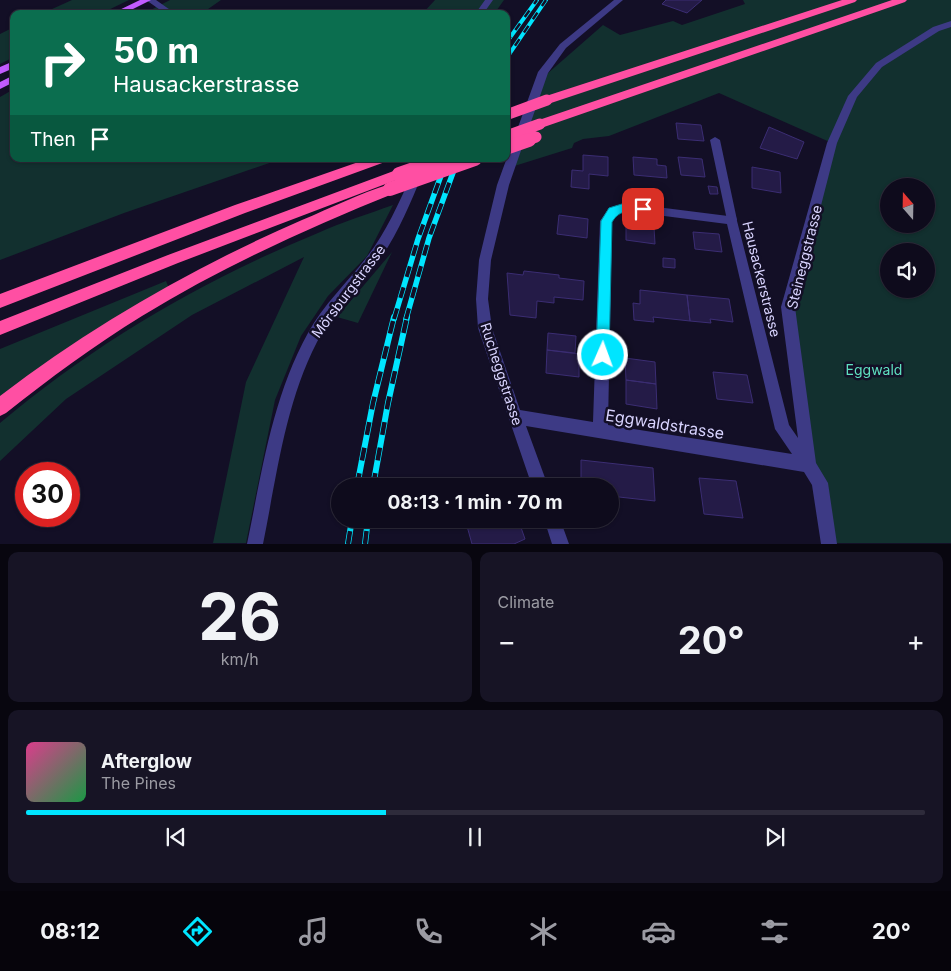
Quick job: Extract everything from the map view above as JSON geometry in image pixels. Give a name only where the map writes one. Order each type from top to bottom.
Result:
[{"type":"highway","points":[[510,114],[852,0]]},
{"type":"highway","points":[[510,135],[902,0]]},
{"type":"highway","points":[[510,147],[536,137],[585,108]]},
{"type":"highway","points":[[0,300],[230,212],[372,162]]},
{"type":"highway","points":[[0,328],[164,262],[433,162]]},
{"type":"highway","points":[[0,407],[71,354],[170,291],[270,240],[390,189],[466,162]]},
{"type":"main road","points":[[124,10],[148,0]]},
{"type":"main road","points":[[129,10],[137,4]]},
{"type":"street","points":[[148,0],[166,10]]},
{"type":"street","name":"Rucheggstrasse","points":[[537,478],[492,352],[483,314],[482,286],[493,222],[508,168],[543,72],[550,60],[563,46],[619,0]]},
{"type":"street","name":"Steineggstrasse","points":[[828,544],[820,483],[808,465],[788,307],[832,143],[853,96],[879,65],[936,30],[951,24]]},
{"type":"street","name":"Mörsburgstrasse","points":[[255,544],[284,406],[296,372],[313,335],[328,312],[378,252],[390,234],[423,162]]},
{"type":"street","name":"Hausackerstrasse","points":[[600,431],[606,221],[613,211],[625,207],[732,220],[782,429],[808,465]]},
{"type":"street","name":"Eggwaldstrasse","points":[[515,417],[808,465]]},
{"type":"street","points":[[555,528],[561,544]]},
{"type":"lane","points":[[714,140],[732,220]]},
{"type":"green space","points":[[72,0],[129,0],[108,10],[50,10]]},
{"type":"green space","points":[[170,0],[221,0],[207,10],[151,10]]},
{"type":"green space","points":[[435,0],[504,0],[497,10],[426,10]]},
{"type":"green space","name":"Eggwald","points":[[743,0],[951,0],[951,543],[829,543],[809,465],[788,307],[832,143],[719,93],[609,136],[583,139],[574,143],[572,148],[508,168],[539,81],[603,25],[620,35],[673,21],[682,25],[745,4]]},
{"type":"green space","points":[[10,29],[10,59],[0,64],[0,34]]},
{"type":"green space","points":[[10,91],[10,162],[272,162],[124,213],[0,260],[0,97]]},
{"type":"green space","points":[[393,205],[367,256],[328,296],[301,336],[275,400],[246,543],[213,543],[246,382],[304,257],[192,315],[66,399],[0,461],[0,423],[36,394],[112,340],[233,271],[327,229]]},
{"type":"green space","points":[[392,252],[358,323],[337,317]]},
{"type":"green space","points":[[166,281],[170,291],[0,407],[0,349]]},
{"type":"building","points":[[666,0],[702,0],[687,13],[662,4]]},
{"type":"building","points":[[676,123],[701,125],[704,141],[678,139]]},
{"type":"building","points":[[769,127],[804,142],[797,159],[760,148]]},
{"type":"building","points":[[583,155],[608,157],[608,176],[589,174],[589,189],[571,187],[572,170],[583,171]]},
{"type":"building","points":[[633,157],[657,159],[657,165],[666,166],[667,178],[634,175]]},
{"type":"building","points":[[678,157],[702,159],[705,177],[681,175]]},
{"type":"building","points":[[752,167],[780,172],[781,193],[752,188]]},
{"type":"building","points":[[708,186],[717,187],[718,194],[710,194]]},
{"type":"building","points":[[559,215],[588,219],[587,238],[557,234]]},
{"type":"building","points":[[626,224],[654,227],[655,244],[626,240]]},
{"type":"building","points":[[693,232],[719,234],[722,252],[695,249]]},
{"type":"building","points":[[663,258],[675,259],[675,268],[663,267]]},
{"type":"building","points":[[524,271],[559,275],[559,278],[584,281],[583,300],[554,297],[554,303],[537,301],[536,318],[510,315],[507,273],[523,275]]},
{"type":"building","points":[[640,290],[687,295],[690,321],[653,317],[654,322],[634,320],[633,303],[640,304]]},
{"type":"building","points":[[687,295],[729,299],[733,322],[710,319],[711,323],[690,321]]},
{"type":"building","points":[[548,333],[576,336],[575,353],[547,350]]},
{"type":"building","points":[[547,350],[579,354],[579,377],[546,373]]},
{"type":"building","points":[[625,358],[655,362],[656,384],[626,380]]},
{"type":"building","points":[[713,372],[747,375],[753,403],[717,399]]},
{"type":"building","points":[[626,380],[656,384],[657,409],[626,404]]},
{"type":"building","points":[[581,460],[653,468],[655,501],[619,497],[619,478],[581,478]]},
{"type":"building","points":[[699,478],[736,481],[743,518],[704,514]]},
{"type":"building","points":[[468,528],[521,528],[525,539],[514,544],[472,544]]},
{"type":"railway","points":[[510,37],[537,0]]},
{"type":"railway","points":[[510,53],[546,0]]},
{"type":"railway","points":[[394,319],[418,239],[446,162]]},
{"type":"railway","points":[[406,319],[429,238],[457,162]]},
{"type":"railway","points":[[359,478],[373,403],[394,317]]},
{"type":"railway","points":[[374,478],[388,403],[407,317]]},
{"type":"railway","points":[[348,544],[351,528]]},
{"type":"railway","points":[[365,544],[367,528]]},
{"type":"route","points":[[603,355],[606,221],[613,211],[625,207],[643,209]]}]
